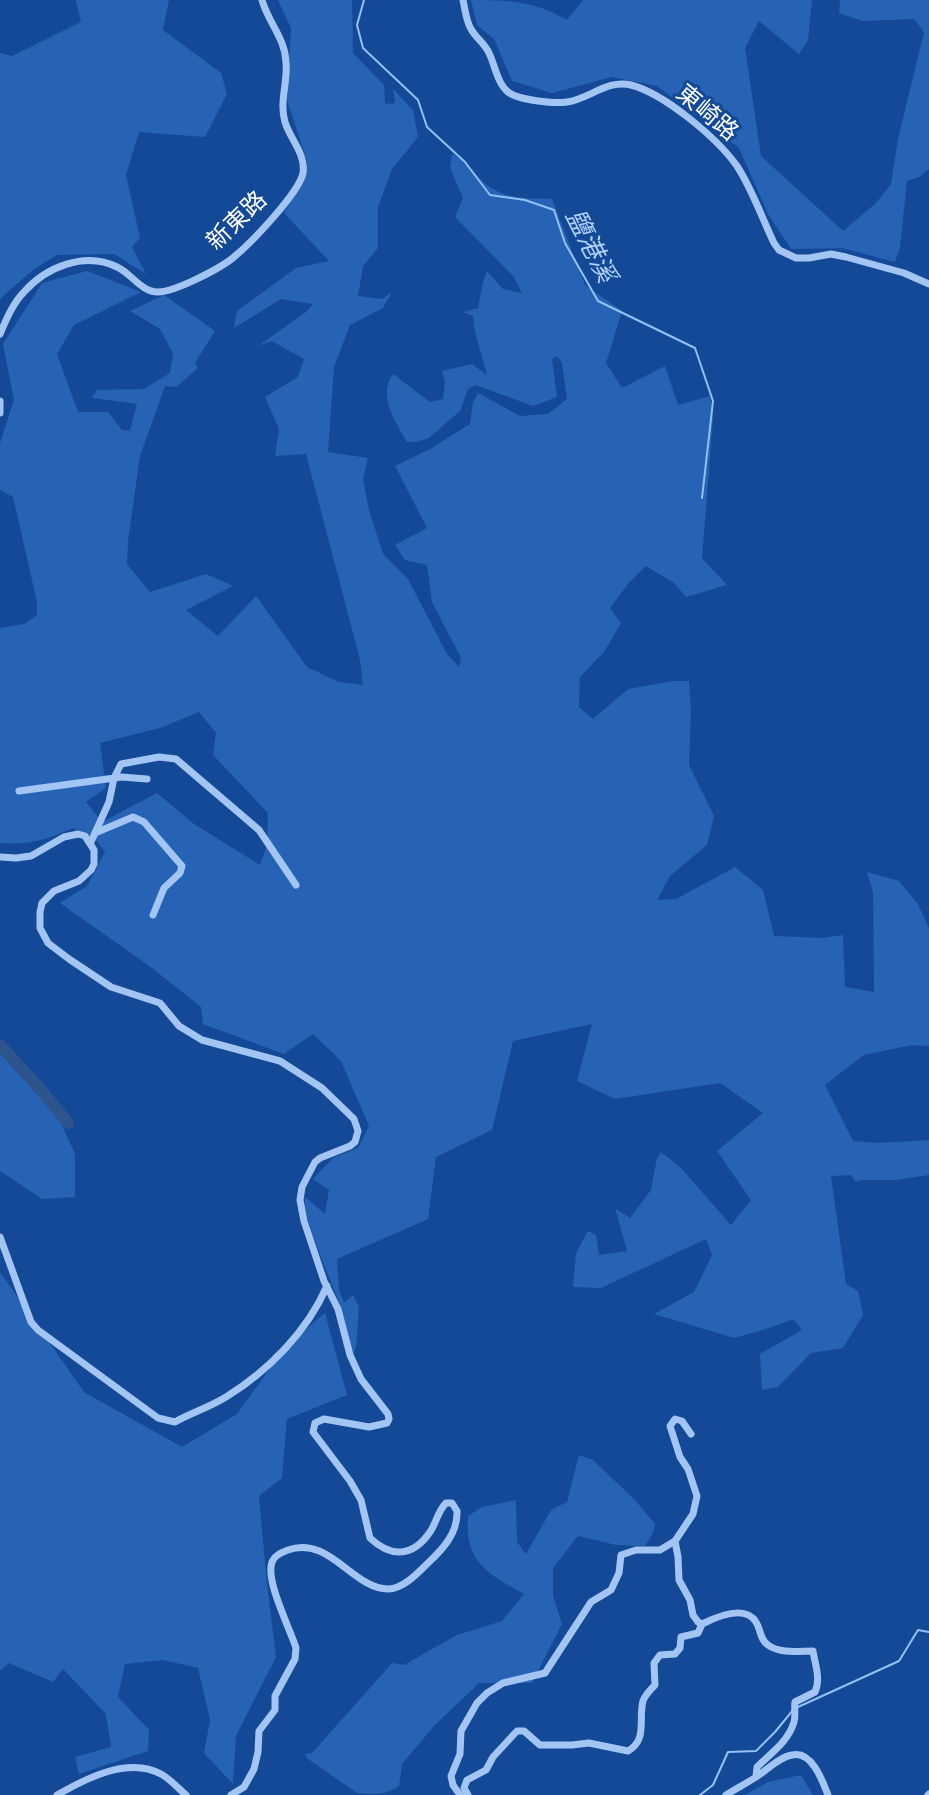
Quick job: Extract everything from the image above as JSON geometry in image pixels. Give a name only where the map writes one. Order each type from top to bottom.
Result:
[{"type":"street","name":"新東路","points":[[0,334],[23,292],[51,271],[74,262],[100,262],[122,269],[147,290],[168,290],[233,258],[292,194],[303,174],[303,164],[284,120],[285,51],[262,0]]},
{"type":"street","name":"東崎路","points":[[463,0],[470,28],[485,46],[508,92],[541,101],[566,102],[620,84],[644,90],[674,107],[712,139],[737,166],[779,250],[796,258],[831,254],[846,257],[904,273],[929,284]]},
{"type":"street","points":[[0,404],[0,413]]},
{"type":"street","points":[[90,844],[109,802],[114,778],[121,764],[159,757],[176,759],[259,830],[296,885]]},
{"type":"street","points":[[19,791],[114,778],[147,779]]},
{"type":"street","points":[[95,833],[133,817],[139,819],[182,866],[180,873],[164,888],[153,915]]},
{"type":"street","points":[[0,857],[31,856],[70,835],[85,836],[95,857],[91,870],[79,881],[54,891],[42,903],[40,928],[48,943],[111,987],[160,1003],[179,1026],[202,1040],[280,1061],[322,1088],[354,1119],[358,1131],[355,1142],[315,1162],[300,1193],[300,1200],[304,1221],[338,1309],[350,1355],[358,1374],[389,1417],[387,1423],[369,1427],[322,1419],[316,1421],[312,1429],[361,1500],[370,1538],[388,1552],[397,1553],[422,1542],[446,1503],[452,1503],[457,1511],[445,1546],[398,1588],[383,1589],[370,1584],[317,1550],[297,1547],[273,1559],[270,1574],[296,1648],[295,1659],[276,1692],[275,1710],[259,1731],[254,1769],[244,1787],[231,1795]]},
{"type":"street","points":[[0,1237],[31,1322],[38,1330],[158,1418],[167,1421],[175,1422],[224,1398],[266,1369],[320,1303],[327,1286]]},
{"type":"street","points":[[460,1795],[451,1776],[460,1754],[461,1731],[477,1703],[503,1683],[545,1673],[591,1602],[611,1590],[619,1573],[621,1555],[636,1550],[660,1550],[675,1541],[693,1514],[697,1496],[688,1469],[680,1457],[670,1426],[672,1421],[682,1421],[691,1434]]},
{"type":"street","points":[[675,1541],[679,1580],[690,1600],[693,1615],[702,1624]]},
{"type":"street","points":[[468,1795],[465,1782],[486,1770],[493,1757],[517,1731],[524,1731],[540,1745],[589,1743],[628,1751],[632,1749],[642,1730],[642,1704],[655,1685],[654,1663],[660,1655],[675,1654],[680,1648],[681,1637],[698,1633],[702,1624],[715,1617],[740,1613],[756,1622],[763,1640],[769,1646],[784,1651],[813,1651],[818,1678],[815,1692],[794,1709],[795,1719],[780,1746],[757,1767],[756,1777]]},
{"type":"street","points":[[726,1795],[793,1754],[800,1755],[816,1768],[828,1795]]},
{"type":"street","points":[[57,1795],[93,1776],[136,1768],[162,1775],[186,1795]]},
{"type":"shaded area","points":[[76,0],[169,0],[163,30],[221,73],[227,94],[205,137],[139,132],[126,175],[140,238],[132,247],[146,274],[114,254],[57,255],[34,269],[0,300],[0,53],[12,56],[81,22]]},
{"type":"shaded area","points":[[278,0],[352,0],[353,53],[384,85],[385,104],[395,103],[393,89],[413,110],[418,137],[392,169],[378,207],[378,248],[363,266],[358,296],[382,299],[392,292],[383,308],[350,325],[334,367],[328,452],[368,458],[363,479],[383,554],[408,579],[447,654],[459,667],[461,658],[432,602],[427,565],[405,560],[395,545],[427,528],[395,466],[470,424],[473,402],[478,393],[520,416],[548,414],[567,399],[562,363],[557,356],[552,359],[557,397],[533,406],[476,385],[468,389],[460,411],[429,438],[416,442],[407,442],[394,418],[387,400],[393,374],[430,402],[443,399],[445,382],[442,371],[472,364],[487,375],[473,316],[463,312],[478,308],[487,271],[503,289],[522,293],[513,276],[455,217],[463,198],[450,168],[452,154],[496,191],[514,196],[552,199],[585,285],[622,311],[606,363],[622,388],[665,366],[678,405],[710,396],[713,418],[702,558],[727,585],[686,597],[674,583],[646,566],[610,608],[621,623],[604,652],[580,677],[579,707],[593,719],[628,689],[689,681],[689,765],[714,816],[707,845],[670,876],[657,900],[676,899],[735,867],[763,890],[774,936],[822,938],[843,935],[845,987],[874,992],[873,892],[867,872],[899,881],[918,904],[929,928],[929,1046],[912,1045],[864,1055],[825,1085],[853,1141],[929,1140],[929,1175],[856,1182],[851,1175],[831,1176],[846,1284],[858,1291],[863,1315],[843,1348],[811,1353],[778,1387],[762,1390],[760,1354],[802,1330],[793,1319],[734,1338],[654,1314],[694,1292],[712,1255],[706,1239],[601,1288],[573,1287],[576,1253],[588,1231],[596,1235],[599,1255],[627,1251],[615,1208],[630,1218],[651,1190],[661,1152],[681,1168],[731,1225],[751,1200],[717,1151],[763,1113],[720,1083],[615,1099],[577,1081],[592,1024],[513,1041],[492,1130],[436,1157],[428,1219],[337,1259],[339,1290],[344,1303],[353,1295],[359,1307],[353,1355],[340,1305],[305,1207],[305,1197],[325,1214],[329,1190],[313,1179],[333,1158],[358,1148],[369,1126],[341,1061],[313,1034],[284,1054],[203,1024],[201,1007],[60,903],[87,886],[105,852],[94,837],[73,828],[38,841],[0,843],[0,628],[24,624],[37,615],[37,602],[13,497],[0,490],[0,443],[14,400],[3,344],[42,283],[87,271],[141,292],[74,325],[57,354],[78,412],[108,412],[122,430],[130,431],[137,404],[92,398],[97,390],[144,389],[170,373],[173,354],[160,329],[130,311],[164,295],[215,331],[195,363],[198,368],[176,387],[165,386],[140,456],[127,564],[150,592],[206,574],[233,586],[186,610],[218,636],[256,596],[307,667],[339,682],[363,685],[360,660],[306,454],[275,456],[279,429],[265,397],[298,377],[304,359],[272,341],[258,346],[313,304],[281,299],[234,328],[237,311],[296,268],[329,261],[284,213],[305,176],[307,161],[287,100],[291,28]],"holes":[[[199,712],[216,733],[213,755],[268,813],[267,845],[260,865],[194,824],[157,793],[102,822],[86,802],[106,788],[100,743],[160,728]]]},
{"type":"shaded area","points":[[471,0],[520,3],[544,9],[567,20],[583,0],[812,0],[808,40],[799,54],[759,21],[745,48],[761,156],[843,231],[876,203],[891,184],[898,139],[924,32],[914,19],[862,21],[839,13],[840,0],[929,0],[929,169],[907,181],[900,247],[895,262],[842,248],[791,249],[768,214],[739,148],[657,86],[612,77],[552,93],[512,81],[494,39],[477,25]]},
{"type":"shaded area","points":[[0,1046],[42,1082],[75,1154],[75,1197],[42,1199],[0,1171]]},
{"type":"shaded area","points":[[0,1272],[84,1392],[182,1447],[237,1414],[287,1345],[325,1313],[347,1395],[287,1419],[282,1478],[259,1496],[276,1657],[236,1736],[233,1784],[204,1753],[210,1720],[198,1668],[163,1660],[125,1664],[118,1697],[149,1730],[148,1751],[79,1774],[75,1757],[111,1747],[106,1714],[63,1669],[53,1682],[9,1663],[0,1671]]},
{"type":"shaded area","points":[[579,1455],[593,1460],[655,1524],[645,1546],[616,1545],[578,1536],[553,1568],[553,1596],[562,1624],[532,1683],[479,1683],[434,1726],[402,1764],[399,1786],[389,1791],[357,1793],[308,1759],[305,1754],[312,1753],[392,1663],[404,1665],[457,1635],[502,1621],[524,1594],[489,1573],[474,1556],[468,1516],[482,1507],[516,1500],[517,1542],[526,1554],[551,1510],[567,1502]]},
{"type":"shaded area","points":[[801,1775],[813,1795],[745,1795],[768,1782]]},
{"type":"waterway","name":"鹽港溪","points":[[364,0],[357,25],[363,48],[418,100],[427,127],[465,162],[490,195],[525,200],[554,210],[565,243],[598,301],[695,348],[713,401],[702,498]]},
{"type":"waterway","points":[[0,1045],[68,1123]]},
{"type":"waterway","points":[[798,1707],[899,1661],[918,1630],[929,1632]]},
{"type":"waterway","points":[[700,1795],[713,1785],[728,1752],[756,1751],[793,1710]]}]
